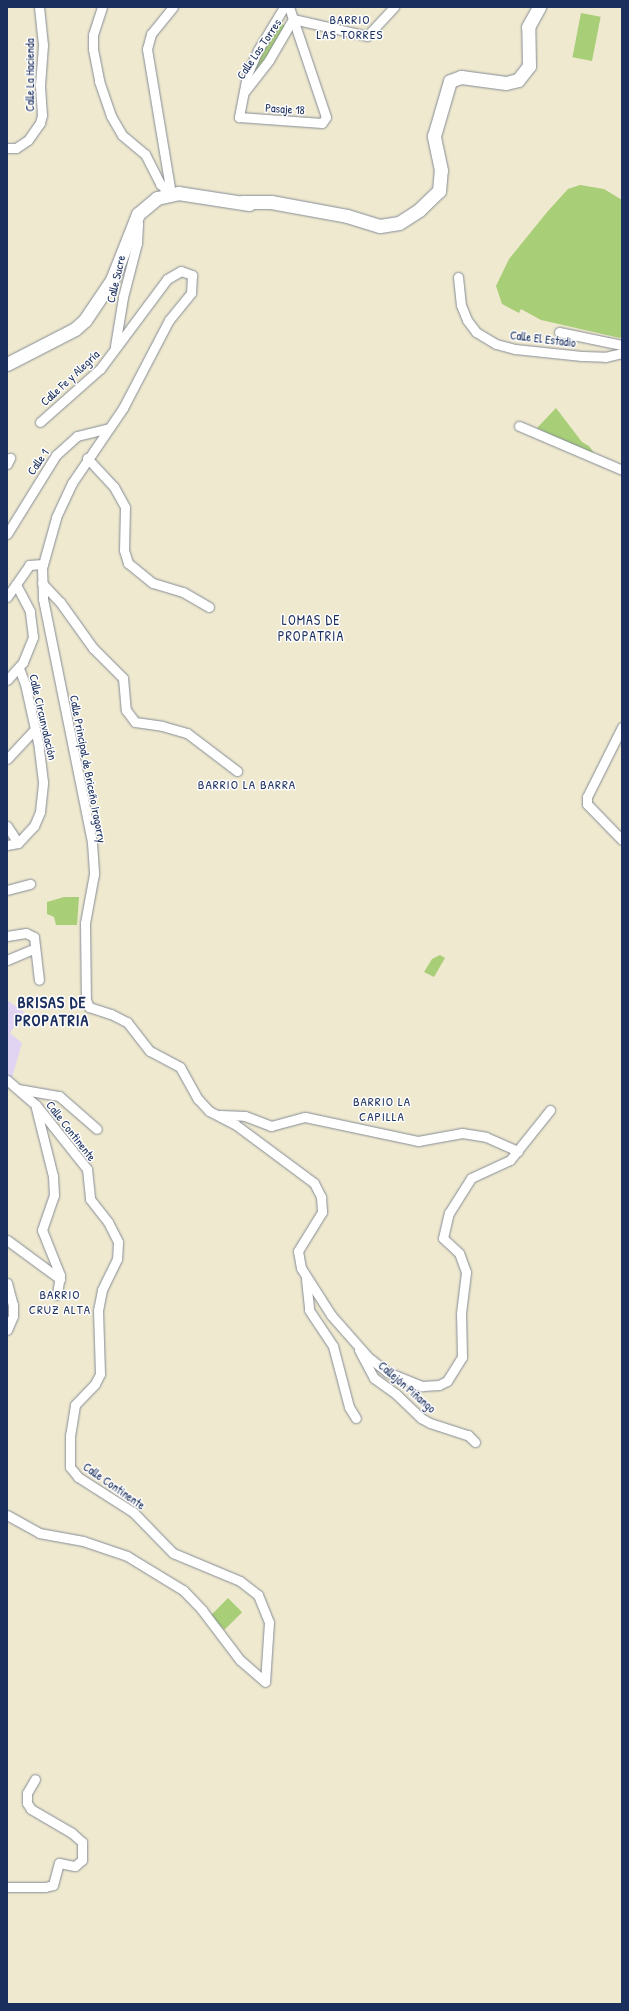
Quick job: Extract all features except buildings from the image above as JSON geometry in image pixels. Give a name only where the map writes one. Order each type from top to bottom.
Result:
[{"type":"main road","points":[[7,364],[75,329],[90,314],[112,280],[138,214],[157,198],[171,194],[197,194],[242,202],[263,200],[282,205],[347,216],[380,226],[400,222],[418,210],[434,197],[441,185],[441,170],[434,136],[450,81],[461,77],[506,83],[518,80],[529,66],[528,27],[539,7]]},
{"type":"street","name":"Calle La Hacienda","points":[[7,148],[16,148],[28,140],[40,123],[42,115],[40,85],[43,44],[39,7]]},
{"type":"street","points":[[102,7],[93,35],[93,49],[99,81],[111,116],[122,135],[145,154],[160,184],[171,194]]},
{"type":"street","points":[[171,194],[147,49],[151,34],[173,7]]},
{"type":"street","name":"Calle Las Torres","points":[[239,118],[247,75],[258,50],[284,7]]},
{"type":"street","points":[[289,7],[293,19],[367,36],[394,7]]},
{"type":"street","name":"Calle Las Torres","points":[[244,91],[269,60],[293,19]]},
{"type":"street","name":"Pasaje 18","points":[[239,118],[322,123],[326,117],[293,19]]},
{"type":"street","name":"Calle Sucre","points":[[114,349],[123,297],[136,243],[138,214]]},
{"type":"street","name":"Calle Principal de Briceño Iragorry","points":[[114,349],[167,279],[181,271],[192,275],[191,292],[162,331],[133,390],[72,482],[56,518],[43,564],[42,583],[57,672],[92,843],[94,874],[85,923],[87,1004],[94,1010],[111,1014],[127,1022],[150,1051],[180,1067],[202,1104],[217,1115],[236,1125],[307,1176],[319,1189],[322,1212],[298,1251],[298,1260],[306,1279],[331,1315],[357,1345],[387,1372],[413,1383],[439,1385],[447,1381],[454,1374],[462,1357],[461,1313],[466,1272],[459,1253],[443,1238],[444,1227],[459,1194],[471,1178],[505,1163],[518,1151],[550,1110]]},
{"type":"street","name":"Calle El Estadio","points":[[458,277],[461,305],[467,320],[476,332],[496,344],[526,351],[582,356],[605,357],[622,353]]},
{"type":"street","points":[[559,332],[622,345]]},
{"type":"street","name":"Calle Fe y Alegría","points":[[40,422],[100,369],[114,349]]},
{"type":"street","points":[[519,426],[622,470]]},
{"type":"street","name":"Calle 1","points":[[7,534],[59,452],[77,436],[109,428]]},
{"type":"street","points":[[87,458],[114,487],[125,507],[124,550],[128,563],[153,583],[183,592],[209,607]]},
{"type":"street","points":[[7,597],[29,565],[43,564]]},
{"type":"street","points":[[42,583],[60,602],[93,648],[122,678],[126,710],[135,722],[162,726],[187,733],[237,771]]},
{"type":"street","name":"Calle Circunvalación","points":[[16,585],[30,611],[33,629],[30,648],[19,668],[25,684],[43,769],[41,802],[34,826],[18,843]]},
{"type":"street","points":[[7,680],[19,668]]},
{"type":"street","points":[[622,727],[587,797],[587,804],[622,840]]},
{"type":"street","points":[[7,759],[34,730]]},
{"type":"street","points":[[7,826],[18,843],[7,845]]},
{"type":"street","points":[[7,890],[30,884]]},
{"type":"street","points":[[7,936],[31,935],[35,948],[39,980]]},
{"type":"street","points":[[7,960],[35,948]]},
{"type":"street","name":"Calle Continente","points":[[7,1080],[36,1105],[87,1169],[90,1199],[115,1232],[118,1246],[117,1258],[102,1290],[98,1310],[100,1374],[94,1384],[75,1405],[70,1435],[70,1467],[78,1476],[134,1512],[173,1553],[240,1581],[258,1595],[269,1622],[265,1682],[240,1660],[202,1610],[183,1590],[127,1556],[83,1541],[39,1533],[7,1515]]},
{"type":"street","points":[[18,1089],[59,1096],[97,1129]]},
{"type":"street","points":[[36,1105],[54,1187],[54,1195],[42,1230],[58,1266],[60,1279],[57,1295]]},
{"type":"street","points":[[217,1115],[245,1116],[271,1126],[304,1117],[418,1141],[462,1133],[486,1137],[518,1151]]},
{"type":"street","points":[[7,1240],[60,1279]]},
{"type":"street","points":[[306,1279],[309,1310],[333,1346],[349,1407],[356,1418]]},
{"type":"street","points":[[7,1283],[13,1305],[12,1316],[7,1330]]},
{"type":"street","name":"Callejón Piñango","points":[[357,1345],[363,1361],[374,1378],[396,1394],[421,1418],[437,1426],[468,1435],[474,1442]]},
{"type":"street","points":[[7,1887],[45,1887],[54,1885],[59,1863],[75,1866],[82,1860],[82,1842],[72,1833],[31,1809],[26,1803],[26,1793],[35,1779]]},
{"type":"shaded area","points":[[7,1000],[24,1012],[10,1033],[22,1043],[12,1078],[7,1076]]},
{"type":"green space","points":[[581,13],[601,17],[592,61],[572,57]]},
{"type":"green space","points":[[278,22],[286,26],[253,78],[249,76]]},
{"type":"green space","points":[[580,185],[604,189],[622,200],[622,337],[620,338],[541,320],[521,309],[519,313],[502,304],[496,286],[509,259],[548,211],[568,189]]},
{"type":"green space","points":[[556,408],[582,442],[589,446],[597,457],[537,428]]},
{"type":"green space","points":[[64,897],[79,897],[77,925],[56,925],[54,917],[47,914],[47,902]]},
{"type":"green space","points":[[440,955],[445,958],[434,977],[424,972],[432,959]]},
{"type":"green space","points":[[228,1598],[242,1612],[224,1630],[210,1616]]},
{"type":"district","name":"BARRIO LAS TORRES","points":[[350,28]]},
{"type":"district","name":"LOMAS DE PROPATRIA","points":[[311,628]]},
{"type":"district","name":"BARRIO LA BARRA","points":[[247,784]]},
{"type":"district","name":"BRISAS DE PROPATRIA","points":[[52,1011]]},
{"type":"district","name":"BARRIO LA CAPILLA","points":[[382,1110]]},
{"type":"district","name":"BARRIO CRUZ ALTA","points":[[60,1302]]}]
